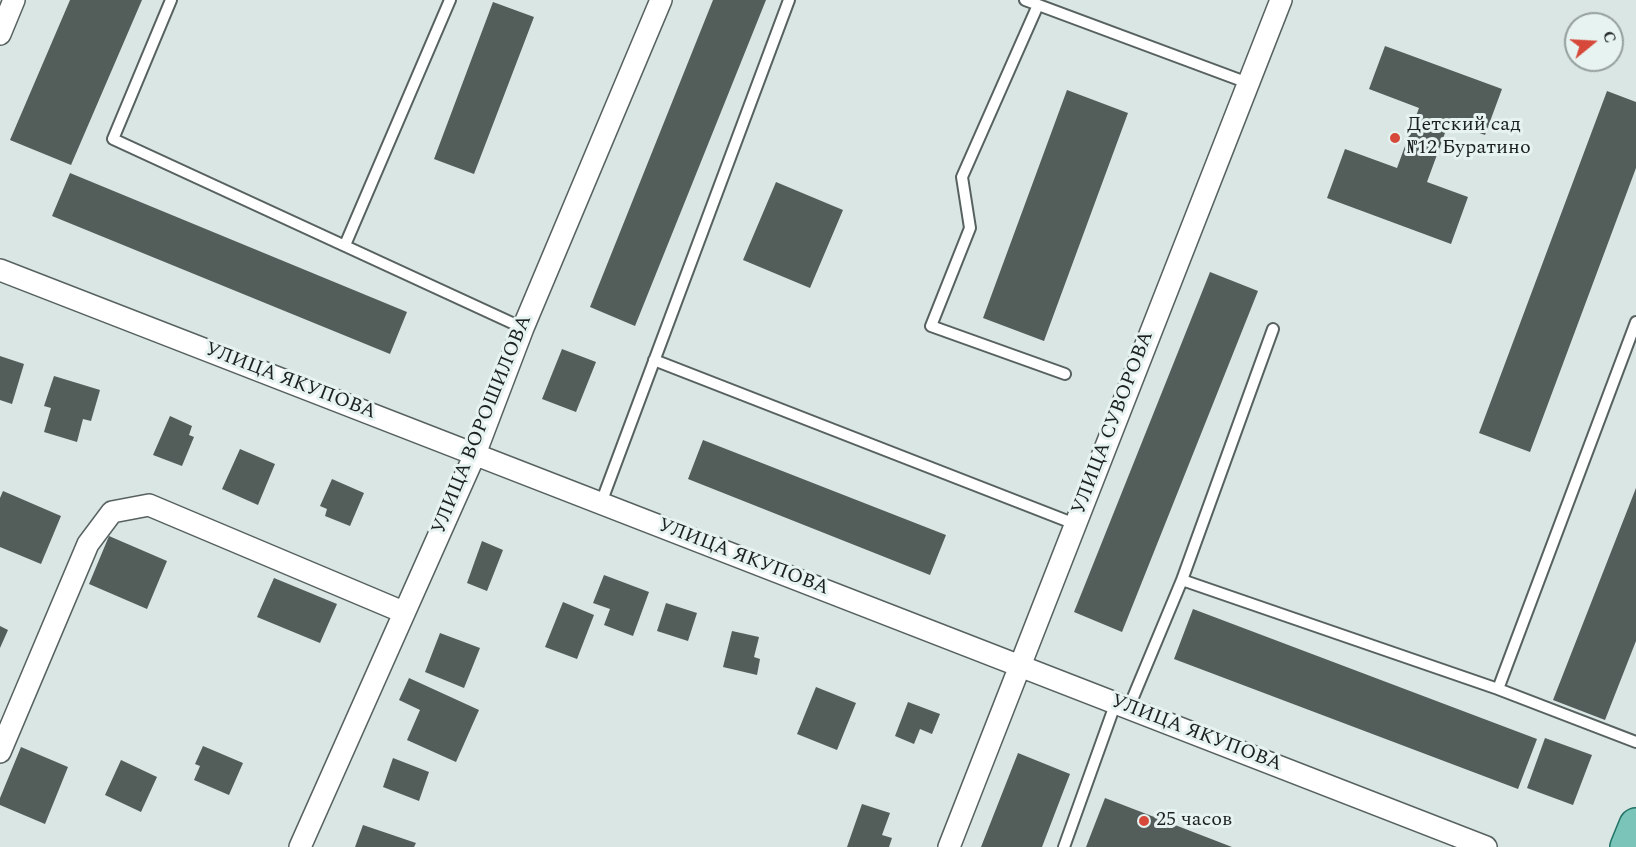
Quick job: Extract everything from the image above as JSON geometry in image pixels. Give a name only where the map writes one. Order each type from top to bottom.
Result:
[{"type":"main road","points":[[1627,847],[1636,825]]},
{"type":"street","points":[[0,34],[14,0]]},
{"type":"street","name":"УЛИЦА ВОРОШИЛОВА","points":[[300,847],[474,454],[523,328],[661,0]]},
{"type":"street","name":"УЛИЦА СУВОРОВА","points":[[949,847],[1281,0]]},
{"type":"street","name":"УЛИЦА ЯКУПОВА","points":[[0,270],[1486,847]]},
{"type":"street","points":[[0,752],[87,544],[112,512],[149,505],[403,612]]},
{"type":"lane","points":[[171,0],[113,139],[523,328]]},
{"type":"lane","points":[[345,245],[450,0]]},
{"type":"lane","points":[[601,503],[789,0]]},
{"type":"lane","points":[[1025,0],[1248,83]]},
{"type":"lane","points":[[1038,5],[962,177],[969,228],[931,326],[1065,374]]},
{"type":"lane","points":[[1497,689],[1636,322]]},
{"type":"lane","points":[[1064,847],[1123,705],[1182,580],[1273,329]]},
{"type":"lane","points":[[654,360],[1075,524]]},
{"type":"lane","points":[[1182,580],[1497,689],[1636,742]]},
{"type":"building","points":[[70,0],[142,0],[71,165],[10,140]]},
{"type":"building","points":[[713,0],[766,0],[635,326],[590,307]]},
{"type":"building","points":[[493,2],[534,17],[474,174],[434,159]]},
{"type":"building","points":[[1385,46],[1502,89],[1485,135],[1449,122],[1427,182],[1468,197],[1451,244],[1327,198],[1345,149],[1397,168],[1419,108],[1369,89]]},
{"type":"building","points":[[1067,90],[1128,113],[1044,341],[983,318]]},
{"type":"building","points":[[1607,91],[1636,102],[1636,168],[1530,452],[1479,433]]},
{"type":"building","points":[[70,173],[407,312],[390,354],[52,216]]},
{"type":"building","points":[[776,182],[843,210],[810,288],[743,260]]},
{"type":"building","points":[[1210,272],[1258,291],[1122,632],[1074,612]]},
{"type":"building","points":[[562,349],[596,362],[576,412],[542,399]]},
{"type":"building","points":[[0,356],[24,364],[12,404],[0,400]]},
{"type":"building","points":[[54,376],[100,390],[91,421],[83,419],[77,442],[44,432],[51,408],[44,406]]},
{"type":"building","points":[[170,416],[192,426],[189,435],[194,437],[182,466],[153,455]]},
{"type":"building","points":[[703,440],[946,535],[930,575],[688,479]]},
{"type":"building","points":[[240,449],[275,464],[258,505],[222,489]]},
{"type":"building","points":[[332,479],[364,493],[350,526],[325,516],[327,509],[320,506]]},
{"type":"building","points":[[1636,488],[1636,641],[1605,720],[1553,700]]},
{"type":"building","points":[[3,491],[61,516],[41,564],[0,547],[0,498]]},
{"type":"building","points":[[109,536],[167,561],[147,609],[89,584]]},
{"type":"building","points":[[482,541],[503,550],[487,591],[467,583]]},
{"type":"building","points":[[604,575],[649,592],[633,636],[604,625],[610,609],[593,603]]},
{"type":"building","points":[[274,578],[337,604],[320,643],[257,617]]},
{"type":"building","points":[[563,602],[594,615],[577,659],[545,647]]},
{"type":"building","points":[[666,603],[697,613],[688,641],[657,631]]},
{"type":"building","points":[[1193,609],[1537,739],[1518,789],[1174,659]]},
{"type":"building","points":[[0,626],[8,630],[0,648]]},
{"type":"building","points":[[732,631],[759,637],[754,657],[760,659],[757,675],[723,667]]},
{"type":"building","points":[[440,633],[480,648],[464,688],[425,672]]},
{"type":"building","points":[[409,678],[479,710],[456,762],[407,740],[420,710],[399,700]]},
{"type":"building","points":[[816,687],[856,703],[837,750],[797,734]]},
{"type":"building","points":[[908,702],[940,714],[932,734],[920,729],[914,744],[895,736]]},
{"type":"building","points":[[1545,738],[1592,755],[1573,805],[1527,788]]},
{"type":"building","points":[[203,746],[243,763],[229,795],[194,780],[200,766],[195,764]]},
{"type":"building","points":[[21,747],[68,767],[45,824],[0,805],[0,798]]},
{"type":"building","points":[[1018,753],[1070,774],[1042,847],[981,847]]},
{"type":"building","points":[[393,758],[429,772],[419,801],[383,787]]},
{"type":"building","points":[[121,760],[157,777],[141,812],[105,795]]},
{"type":"building","points":[[1105,798],[1232,847],[1086,847]]},
{"type":"building","points":[[862,804],[890,813],[882,835],[892,838],[889,847],[847,847]]},
{"type":"building","points":[[363,825],[416,843],[414,847],[355,847]]},
{"type":"place","name":"Детский сад №12 Буратино","points":[[1395,138]]},
{"type":"place","name":"25 часов","points":[[1144,821]]}]
